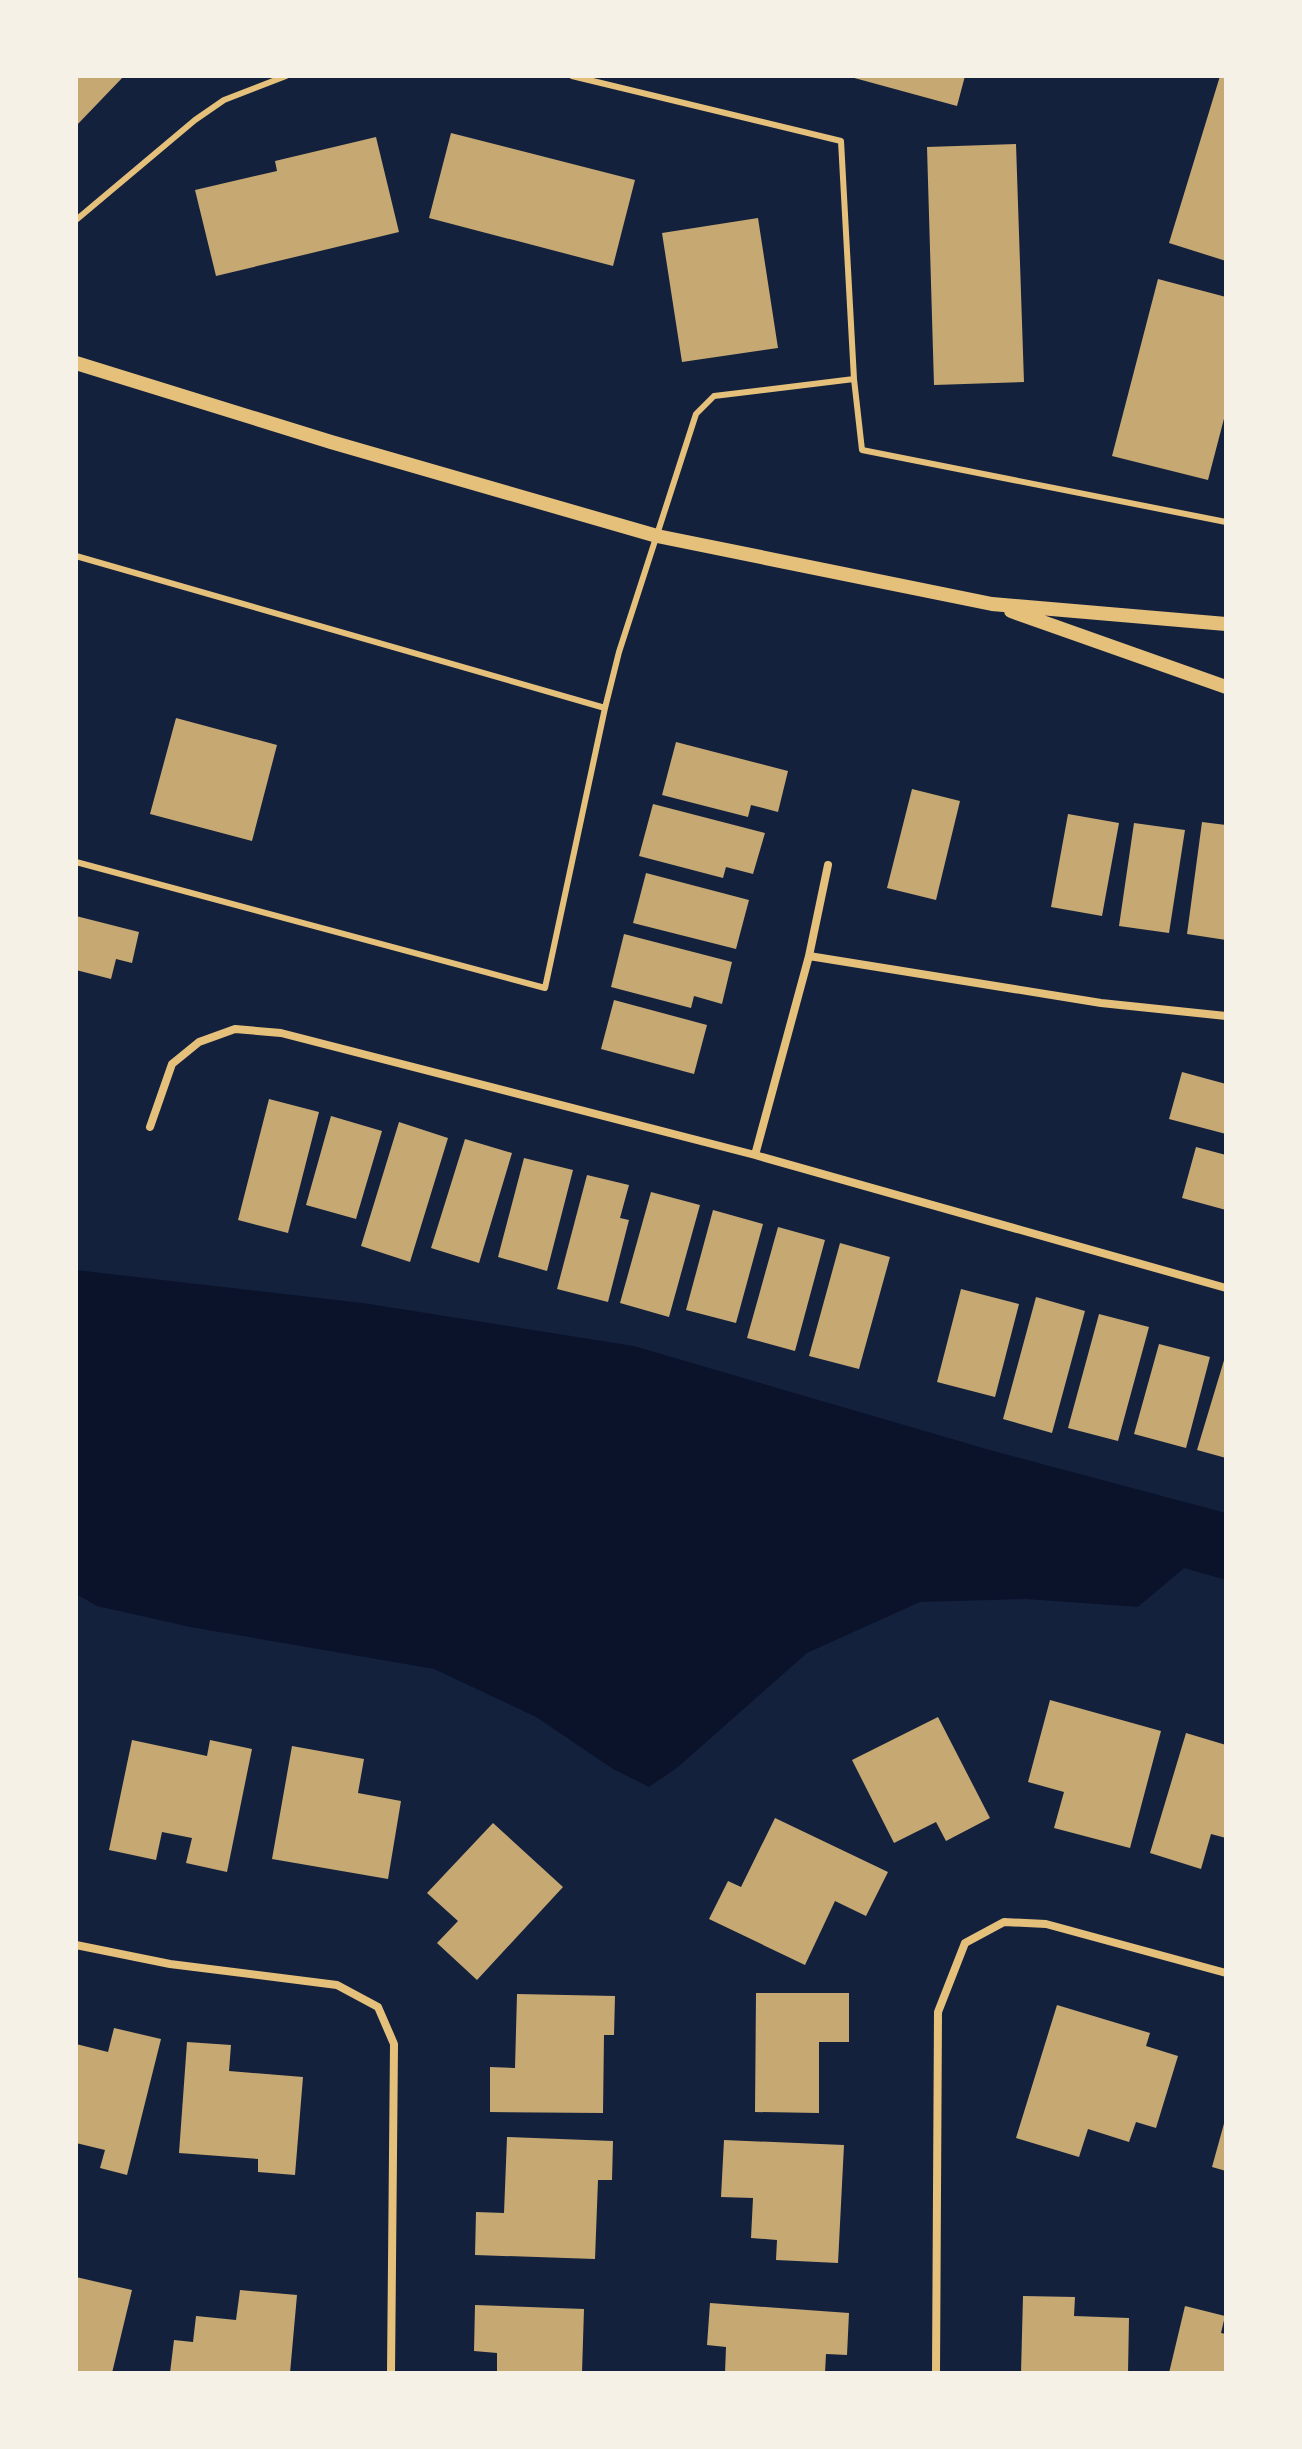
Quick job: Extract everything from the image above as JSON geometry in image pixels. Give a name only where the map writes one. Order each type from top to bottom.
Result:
[{"type":"street","points":[[76,363],[331,442],[657,536],[992,604],[1226,624]]},
{"type":"street","points":[[992,604],[1226,687]]},
{"type":"street","points":[[755,1155],[809,956],[828,865]]},
{"type":"street","points":[[809,956],[1101,1003],[1226,1016]]},
{"type":"street","points":[[150,1127],[172,1064],[199,1042],[235,1029],[281,1033],[755,1155],[1226,1288]]},
{"type":"street","points":[[936,2373],[938,2012],[965,1943],[1004,1922],[1046,1924],[1226,1973]]},
{"type":"street","points":[[76,1945],[170,1964],[337,1985],[378,2007],[394,2044],[391,2373]]},
{"type":"lane","points":[[76,220],[204,113],[224,100],[286,76]]},
{"type":"lane","points":[[572,76],[841,141],[854,379],[862,450],[1226,522]]},
{"type":"lane","points":[[76,862],[545,988],[619,652],[696,414],[714,396],[854,379]]},
{"type":"lane","points":[[76,556],[605,708]]},
{"type":"water","points":[[76,1270],[363,1303],[634,1346],[990,1450],[1226,1513],[1226,1580],[1184,1568],[1138,1607],[1026,1599],[920,1602],[807,1653],[677,1768],[649,1787],[613,1769],[536,1717],[434,1669],[190,1627],[97,1606],[76,1594]]},
{"type":"building","points":[[76,76],[124,76],[76,126]]},
{"type":"building","points":[[847,76],[965,76],[957,106]]},
{"type":"building","points":[[1220,76],[1226,76],[1226,261],[1169,243]]},
{"type":"building","points":[[451,133],[635,180],[613,266],[429,218]]},
{"type":"building","points":[[376,137],[399,232],[216,276],[195,190],[277,171],[275,161]]},
{"type":"building","points":[[1016,144],[1024,382],[934,385],[927,147]]},
{"type":"building","points":[[758,218],[778,348],[682,362],[662,233]]},
{"type":"building","points":[[1158,279],[1226,297],[1226,411],[1208,480],[1112,456]]},
{"type":"building","points":[[176,718],[277,745],[252,841],[150,814]]},
{"type":"building","points":[[676,742],[788,771],[778,812],[751,805],[748,817],[662,795]]},
{"type":"building","points":[[912,789],[960,801],[936,900],[887,888]]},
{"type":"building","points":[[653,804],[765,833],[753,874],[726,867],[723,878],[639,856]]},
{"type":"building","points":[[1068,814],[1119,823],[1102,916],[1051,907]]},
{"type":"building","points":[[1202,822],[1226,825],[1226,940],[1187,934]]},
{"type":"building","points":[[1134,823],[1185,830],[1169,933],[1119,926]]},
{"type":"building","points":[[646,873],[749,900],[736,949],[633,923]]},
{"type":"building","points":[[76,916],[139,932],[132,963],[116,959],[111,979],[76,970]]},
{"type":"building","points":[[624,934],[732,962],[722,1004],[694,996],[691,1008],[611,987]]},
{"type":"building","points":[[614,1000],[707,1025],[694,1074],[601,1049]]},
{"type":"building","points":[[1182,1072],[1226,1084],[1226,1134],[1169,1119]]},
{"type":"building","points":[[269,1099],[319,1112],[288,1233],[238,1220]]},
{"type":"building","points":[[331,1116],[382,1131],[356,1219],[306,1205]]},
{"type":"building","points":[[399,1122],[448,1138],[410,1262],[361,1246]]},
{"type":"building","points":[[465,1139],[512,1153],[479,1263],[431,1248]]},
{"type":"building","points":[[1196,1147],[1226,1155],[1226,1210],[1182,1198]]},
{"type":"building","points":[[524,1158],[573,1170],[547,1271],[498,1257]]},
{"type":"building","points":[[587,1175],[629,1185],[620,1218],[629,1220],[608,1302],[557,1289]]},
{"type":"building","points":[[651,1192],[700,1205],[669,1317],[620,1303]]},
{"type":"building","points":[[713,1210],[763,1224],[736,1323],[686,1310]]},
{"type":"building","points":[[778,1227],[825,1240],[795,1351],[747,1338]]},
{"type":"building","points":[[840,1243],[890,1257],[859,1369],[809,1356]]},
{"type":"building","points":[[961,1289],[1019,1304],[995,1397],[937,1382]]},
{"type":"building","points":[[1036,1297],[1085,1311],[1052,1433],[1003,1419]]},
{"type":"building","points":[[1099,1314],[1149,1327],[1118,1441],[1068,1428]]},
{"type":"building","points":[[1159,1344],[1210,1357],[1186,1448],[1134,1434]]},
{"type":"building","points":[[1226,1357],[1226,1458],[1197,1450]]},
{"type":"building","points":[[1050,1700],[1161,1731],[1130,1848],[1054,1828],[1064,1792],[1028,1782]]},
{"type":"building","points":[[938,1717],[990,1818],[946,1841],[936,1822],[894,1843],[852,1760]]},
{"type":"building","points":[[1186,1733],[1226,1745],[1226,1838],[1211,1834],[1201,1869],[1150,1853]]},
{"type":"building","points":[[132,1740],[207,1756],[210,1740],[252,1749],[227,1872],[186,1863],[192,1838],[162,1832],[156,1860],[109,1850]]},
{"type":"building","points":[[292,1746],[364,1759],[358,1793],[401,1801],[388,1879],[272,1859]]},
{"type":"building","points":[[775,1818],[888,1872],[866,1916],[835,1901],[805,1965],[709,1919],[728,1881],[741,1887]]},
{"type":"building","points":[[493,1823],[563,1887],[477,1980],[437,1943],[458,1921],[427,1893]]},
{"type":"building","points":[[756,1993],[849,1993],[849,2042],[819,2042],[819,2113],[755,2112]]},
{"type":"building","points":[[517,1994],[615,1996],[614,2035],[604,2035],[603,2113],[490,2112],[490,2067],[515,2068]]},
{"type":"building","points":[[1057,2005],[1150,2033],[1146,2046],[1178,2056],[1156,2128],[1136,2122],[1129,2142],[1088,2129],[1079,2157],[1016,2138]]},
{"type":"building","points":[[114,2028],[161,2039],[127,2175],[100,2168],[105,2150],[76,2143],[76,2044],[108,2052]]},
{"type":"building","points":[[187,2042],[231,2045],[229,2071],[303,2077],[295,2175],[258,2172],[258,2159],[179,2153]]},
{"type":"building","points":[[1226,2120],[1226,2171],[1212,2167]]},
{"type":"building","points":[[507,2137],[613,2141],[612,2180],[598,2180],[595,2259],[475,2255],[476,2212],[504,2213]]},
{"type":"building","points":[[724,2140],[844,2145],[838,2263],[776,2260],[777,2240],[751,2238],[753,2198],[721,2197]]},
{"type":"building","points":[[76,2277],[132,2290],[112,2373],[76,2373]]},
{"type":"building","points":[[240,2290],[297,2295],[290,2373],[170,2373],[174,2340],[193,2342],[196,2316],[236,2320]]},
{"type":"building","points":[[1023,2296],[1075,2297],[1074,2316],[1129,2318],[1128,2373],[1021,2373]]},
{"type":"building","points":[[710,2303],[849,2313],[847,2355],[826,2354],[825,2373],[725,2373],[726,2347],[707,2345]]},
{"type":"building","points":[[475,2305],[584,2309],[582,2373],[497,2373],[497,2353],[474,2351]]},
{"type":"building","points":[[1185,2306],[1225,2316],[1221,2333],[1226,2334],[1226,2373],[1169,2373]]}]
